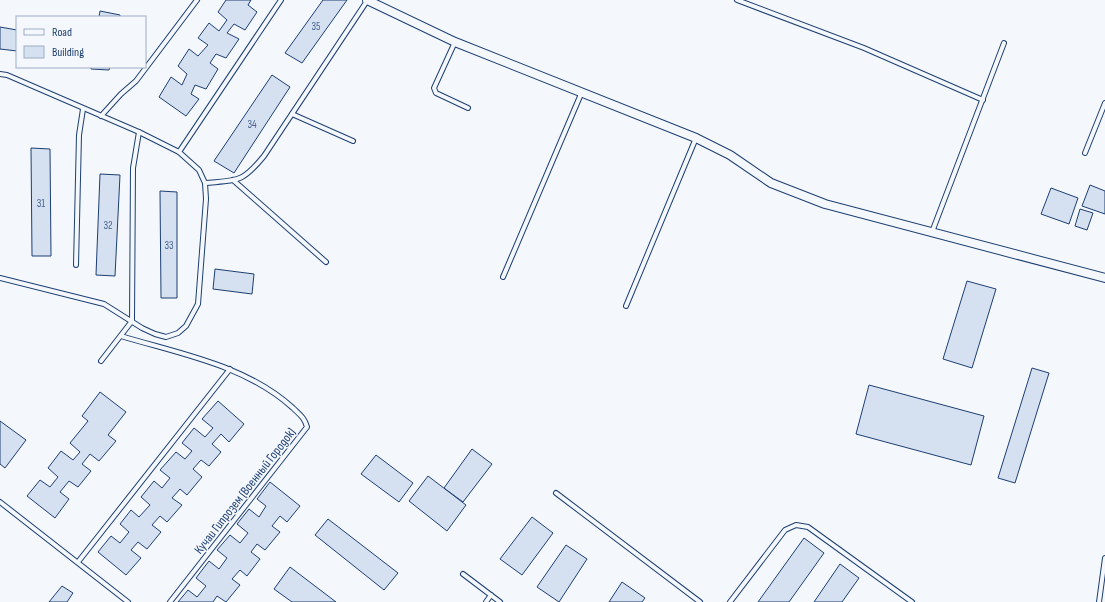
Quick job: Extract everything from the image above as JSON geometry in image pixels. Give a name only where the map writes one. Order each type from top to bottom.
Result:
[{"type":"street","points":[[367,0],[455,42],[582,94],[696,138],[730,155],[771,183],[795,193],[825,204],[1105,278]]},
{"type":"lane","points":[[146,68],[197,0]]},
{"type":"lane","points":[[179,152],[281,0]]},
{"type":"lane","points":[[205,183],[243,178],[252,170],[264,156],[367,0]]},
{"type":"lane","points":[[737,0],[864,48],[983,100]]},
{"type":"lane","points":[[455,42],[434,88],[436,93],[468,108]]},
{"type":"lane","points":[[932,232],[1004,43]]},
{"type":"lane","points":[[101,116],[121,94],[136,81],[146,68]]},
{"type":"lane","points":[[0,74],[7,75],[139,132],[179,152],[199,170],[205,183],[206,199],[198,304],[186,326],[178,332],[166,336],[142,328],[104,304],[0,278]]},
{"type":"lane","points":[[503,277],[582,94]]},
{"type":"lane","points":[[1085,153],[1105,103]]},
{"type":"lane","points":[[76,265],[79,135],[83,108]]},
{"type":"lane","points":[[292,114],[353,141]]},
{"type":"lane","points":[[102,361],[132,321],[133,168],[139,132]]},
{"type":"lane","points":[[626,306],[696,138]]},
{"type":"lane","points":[[233,180],[326,262]]},
{"type":"lane","name":"Кучаи Гипрозем (Военный Городок)","points":[[121,336],[230,369],[262,384],[306,420],[307,427],[170,602]]},
{"type":"lane","points":[[78,562],[230,369]]},
{"type":"lane","points":[[556,494],[700,602]]},
{"type":"lane","points":[[0,502],[128,602]]},
{"type":"lane","points":[[730,602],[785,530],[796,525],[808,527],[912,602]]},
{"type":"lane","points":[[1099,602],[1105,558]]},
{"type":"lane","points":[[463,574],[500,602]]},
{"type":"lane","points":[[486,602],[491,595]]},
{"type":"building","points":[[226,0],[251,0],[248,5],[257,12],[245,30],[234,24],[227,33],[239,39],[226,58],[216,54],[210,63],[218,69],[206,89],[195,85],[191,94],[199,99],[186,116],[159,97],[171,77],[182,85],[187,74],[178,66],[189,49],[198,56],[208,45],[198,38],[209,23],[219,31],[227,20],[218,12]]},
{"type":"building","points":[[323,0],[347,0],[302,63],[285,53]]},
{"type":"building","points":[[100,11],[120,15],[120,16],[99,16]]},
{"type":"building","points":[[0,27],[16,30],[16,51],[0,49]]},
{"type":"building","points":[[91,68],[110,68],[109,70]]},
{"type":"building","points":[[272,75],[290,87],[234,173],[214,161]]},
{"type":"building","points":[[31,148],[50,149],[51,256],[32,256]]},
{"type":"building","points":[[100,174],[120,175],[115,276],[96,275]]},
{"type":"building","points":[[1090,185],[1105,191],[1105,214],[1082,206]]},
{"type":"building","points":[[1051,188],[1078,198],[1069,224],[1041,214]]},
{"type":"building","points":[[160,191],[177,192],[177,298],[161,298]]},
{"type":"building","points":[[1080,209],[1093,213],[1087,230],[1075,226]]},
{"type":"building","points":[[215,269],[254,274],[252,294],[213,289]]},
{"type":"building","points":[[967,281],[996,289],[972,368],[943,359]]},
{"type":"building","points":[[1032,368],[1049,373],[1015,483],[998,478]]},
{"type":"building","points":[[869,385],[984,416],[971,465],[856,434]]},
{"type":"building","points":[[100,392],[126,412],[108,435],[116,441],[99,461],[90,454],[82,464],[91,471],[78,487],[69,481],[60,492],[69,499],[55,518],[27,496],[40,480],[50,487],[58,477],[48,468],[61,451],[73,460],[80,452],[70,443],[88,421],[82,416]]},
{"type":"building","points":[[218,401],[244,424],[229,442],[221,434],[212,444],[221,452],[209,466],[201,460],[193,469],[202,477],[187,495],[180,489],[172,498],[182,505],[167,522],[160,516],[152,525],[161,532],[147,549],[138,542],[131,550],[141,558],[126,575],[98,552],[111,536],[120,543],[129,532],[120,524],[131,510],[139,517],[150,505],[141,497],[154,481],[162,488],[170,478],[160,470],[176,452],[185,459],[192,451],[182,443],[194,428],[205,437],[213,428],[202,419]]},
{"type":"building","points":[[0,421],[26,440],[5,468],[0,464]]},
{"type":"building","points":[[472,449],[492,464],[463,502],[444,488]]},
{"type":"building","points":[[376,455],[413,483],[399,502],[361,474]]},
{"type":"building","points":[[428,476],[466,505],[447,531],[409,501]]},
{"type":"building","points":[[270,482],[300,506],[287,522],[280,516],[272,526],[280,532],[265,550],[257,544],[251,552],[260,559],[247,576],[240,570],[232,579],[240,585],[226,602],[217,596],[213,602],[178,602],[188,590],[197,597],[206,586],[196,578],[209,561],[219,569],[227,558],[217,550],[230,535],[240,543],[248,533],[237,524],[249,509],[259,517],[266,506],[257,499]]},
{"type":"building","points":[[532,517],[553,533],[522,575],[500,559]]},
{"type":"building","points":[[328,519],[398,573],[384,590],[315,535]]},
{"type":"building","points":[[804,538],[824,553],[789,602],[758,602]]},
{"type":"building","points":[[566,545],[587,559],[559,602],[537,587]]},
{"type":"building","points":[[840,564],[859,578],[842,602],[814,602]]},
{"type":"building","points":[[290,567],[336,602],[292,602],[274,589]]},
{"type":"building","points":[[622,582],[645,598],[642,602],[609,602]]},
{"type":"building","points":[[62,586],[73,593],[67,602],[49,602]]}]
